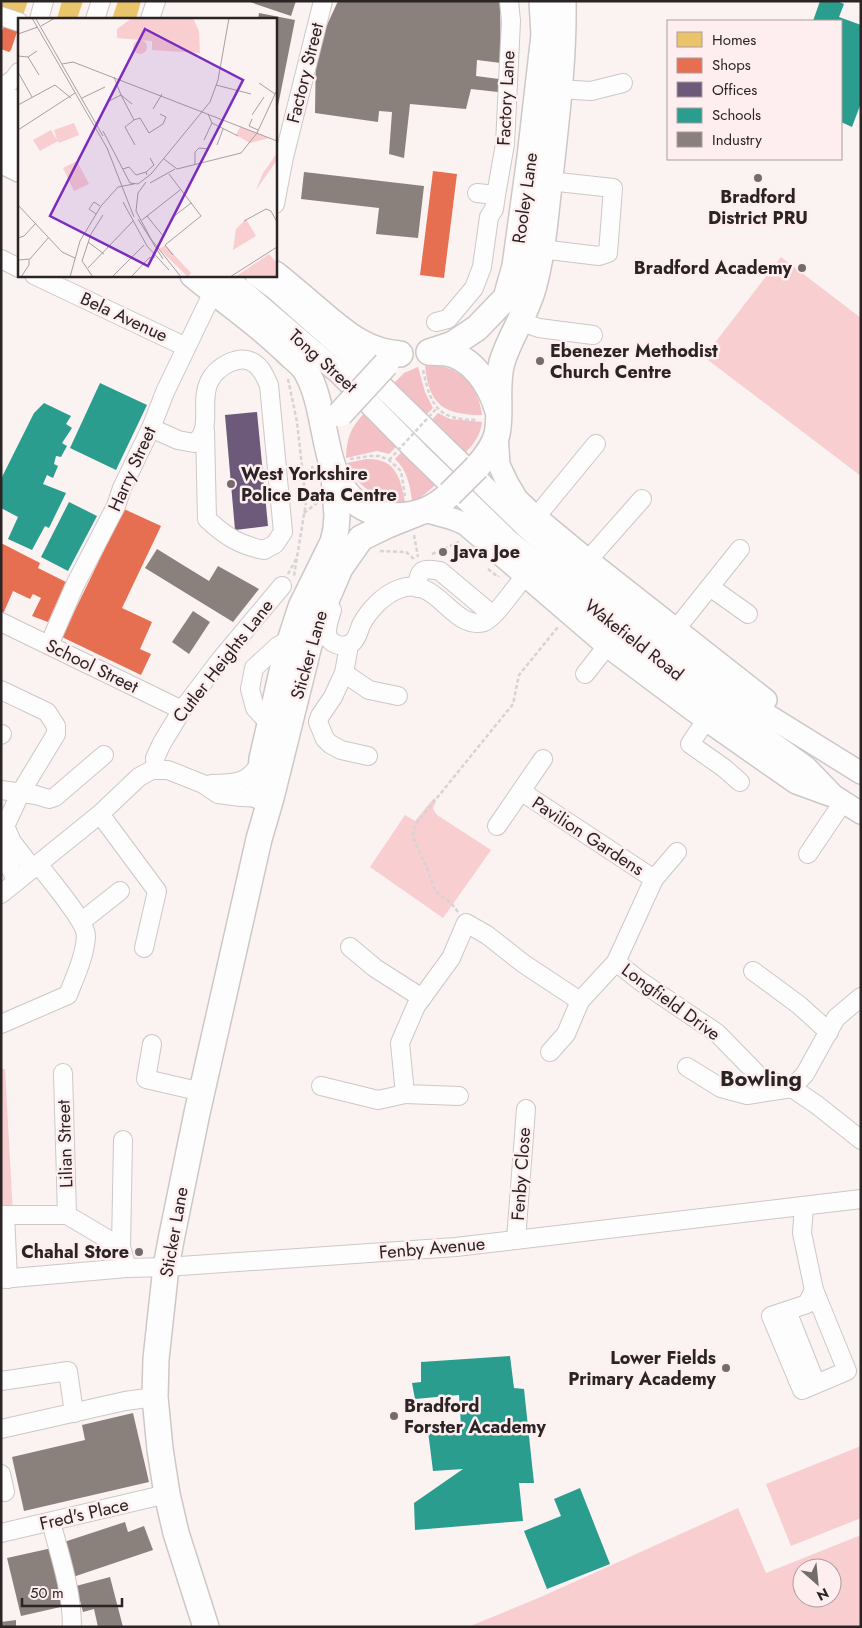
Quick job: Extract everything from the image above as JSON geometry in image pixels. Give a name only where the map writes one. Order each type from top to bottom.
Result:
[{"type":"highway","name":"Rooley Lane","points":[[426,359],[477,328],[506,298],[515,266],[530,157],[544,35],[542,1]]},
{"type":"highway","name":"Rooley Lane","points":[[491,422],[502,362],[529,302],[535,284],[541,249],[564,26],[563,1]]},
{"type":"highway","points":[[1,97],[18,105]]},
{"type":"highway","points":[[1,160],[18,168]]},
{"type":"highway","points":[[276,275],[349,336],[364,345],[386,353],[393,359]]},
{"type":"highway","points":[[196,276],[218,283],[243,313],[305,370],[316,394],[319,452],[340,487],[349,497],[371,511],[394,516],[415,514]]},
{"type":"highway","points":[[319,452],[340,414],[393,359],[412,352],[426,359],[447,353],[472,367],[488,386],[491,422]]},
{"type":"highway","name":"Sticker Lane","points":[[206,1627],[176,1533],[167,1494],[155,1397],[156,1359],[166,1267],[202,1092],[259,839],[265,798],[318,617],[340,568],[361,538],[441,502],[450,494],[477,467],[493,446],[491,422]]},
{"type":"highway","name":"Sticker Lane","points":[[265,798],[262,759],[291,639],[308,590],[333,542],[337,515],[332,473]]},
{"type":"main road","points":[[1,117],[18,125]]},
{"type":"main road","points":[[1,138],[18,146]]},
{"type":"main road","name":"Tong Street","points":[[257,276],[274,288],[353,358],[435,436]]},
{"type":"main road","name":"Tong Street","points":[[218,283],[340,374],[418,453]]},
{"type":"main road","points":[[491,422],[499,465],[518,499],[536,517],[840,759]]},
{"type":"main road","name":"Wakefield Road","points":[[435,436],[526,527],[615,605],[704,676],[861,773]]},
{"type":"main road","name":"Wakefield Road","points":[[418,453],[510,542],[654,658],[806,767],[846,804]]},
{"type":"main road","points":[[415,514],[453,519],[465,524],[607,646],[706,720],[796,783],[846,804]]},
{"type":"street","points":[[39,18],[44,1]]},
{"type":"street","points":[[95,18],[101,1]]},
{"type":"street","points":[[150,18],[156,1]]},
{"type":"street","name":"Factory Street","points":[[276,199],[284,158],[323,1]]},
{"type":"street","name":"Factory Lane","points":[[436,322],[448,319],[474,288],[482,267],[489,217],[495,202],[505,144],[511,21],[509,1]]},
{"type":"street","points":[[1,16],[18,22]]},
{"type":"street","points":[[1,87],[13,80],[18,73]]},
{"type":"street","points":[[558,89],[591,91],[623,83]]},
{"type":"street","name":"Rooley Lane","points":[[541,249],[599,256],[608,253],[613,188],[549,181]]},
{"type":"street","points":[[477,193],[495,202]]},
{"type":"street","points":[[1,259],[18,268]]},
{"type":"street","name":"Bela Avenue","points":[[36,276],[186,347]]},
{"type":"street","name":"Harry Street","points":[[49,644],[75,584],[116,506],[122,488],[151,428],[165,392],[218,283]]},
{"type":"street","points":[[521,322],[539,328],[594,335]]},
{"type":"street","points":[[151,428],[178,440],[194,442],[201,438],[205,430],[205,396],[210,380],[223,365],[242,359],[254,362],[262,370],[269,386],[283,516],[283,532],[275,544],[264,550],[246,547],[221,532],[207,518],[205,430]]},
{"type":"street","points":[[536,517],[596,444]]},
{"type":"street","points":[[588,560],[642,499]]},
{"type":"street","points":[[676,629],[740,548]]},
{"type":"street","points":[[340,568],[345,579],[328,624],[327,634],[331,642],[338,646],[347,646],[356,639],[364,620],[372,610],[393,592],[401,588],[426,590],[434,594],[466,620],[484,622],[496,612],[525,576]]},
{"type":"street","name":"Cutler Heights Lane","points":[[156,769],[156,758],[162,743],[182,710],[221,659],[282,586]]},
{"type":"street","points":[[710,587],[747,616]]},
{"type":"street","name":"School Street","points":[[1,622],[182,710]]},
{"type":"street","points":[[347,646],[348,651],[344,674],[318,722],[320,730],[330,744],[341,750],[368,756]]},
{"type":"street","points":[[585,674],[607,646]]},
{"type":"street","points":[[344,674],[369,690],[398,696]]},
{"type":"street","points":[[1,690],[47,712],[56,726],[56,734],[21,792],[3,831],[82,922],[86,934],[81,960],[68,995],[1,1024]]},
{"type":"street","points":[[706,720],[690,744],[740,782]]},
{"type":"street","points":[[1,790],[21,792],[49,799],[55,797],[104,755]]},
{"type":"street","points":[[202,784],[234,784],[244,780],[256,772],[262,759]]},
{"type":"street","points":[[497,826],[543,759]]},
{"type":"street","points":[[1,894],[100,814],[139,777],[156,769],[168,770],[202,784],[218,794],[265,798]]},
{"type":"street","name":"Pavilion Gardens","points":[[522,792],[654,879],[616,962]]},
{"type":"street","points":[[808,854],[846,804]]},
{"type":"street","points":[[100,814],[157,891],[144,948]]},
{"type":"street","points":[[1,851],[17,881]]},
{"type":"street","points":[[654,879],[677,852]]},
{"type":"street","points":[[82,922],[120,891]]},
{"type":"street","points":[[405,1094],[400,1043],[416,1006],[451,958],[466,923],[487,935],[524,964],[580,1001]]},
{"type":"street","points":[[350,947],[375,968],[422,998]]},
{"type":"street","name":"Longfield Drive","points":[[550,1052],[566,1034],[580,1001],[616,962],[640,981],[717,1032],[761,1078],[792,1088],[861,1140]]},
{"type":"street","points":[[753,971],[799,1005],[829,1032]]},
{"type":"street","points":[[687,1067],[721,1088],[747,1095],[792,1088],[805,1074],[836,1018],[861,997]]},
{"type":"street","points":[[152,1044],[146,1079],[202,1092]]},
{"type":"street","name":"Lilian Street","points":[[63,1073],[67,1215]]},
{"type":"street","points":[[321,1086],[378,1100],[405,1094],[459,1096]]},
{"type":"street","name":"Fenby Close","points":[[516,1240],[526,1109]]},
{"type":"street","points":[[122,1140],[121,1246],[127,1268]]},
{"type":"street","name":"Fenby Avenue","points":[[5,1279],[127,1268],[456,1247],[861,1199]]},
{"type":"street","points":[[804,1206],[802,1233],[814,1290],[847,1371],[809,1387],[779,1313],[807,1304],[814,1290]]},
{"type":"street","points":[[5,1279],[3,1215],[67,1215],[121,1246]]},
{"type":"street","points":[[1,1380],[68,1372],[74,1413]]},
{"type":"street","points":[[1,1429],[125,1401],[155,1397]]},
{"type":"street","points":[[1,1474],[5,1492]]},
{"type":"street","name":"Fred's Place","points":[[1,1534],[167,1494]]},
{"type":"street","points":[[51,1522],[68,1592],[72,1627]]},
{"type":"path","points":[[426,359],[428,389],[437,408],[448,416],[461,420],[491,422]]},
{"type":"path","points":[[389,460],[437,408]]},
{"type":"path","points":[[319,452],[332,473],[370,456],[379,456],[389,460],[400,471],[415,514],[419,561]]},
{"type":"path","points":[[304,513],[317,504],[316,494]]},
{"type":"path","name":"Cutler Heights Lane","points":[[282,586],[298,555]]},
{"type":"path","points":[[466,923],[451,902],[435,891],[414,840],[415,825],[513,704],[519,675],[569,614]]},
{"type":"shaded area","name":"Bradford Academy","points":[[781,257],[861,318],[861,476],[704,357]]},
{"type":"shaded area","points":[[435,365],[454,371],[468,381],[477,396],[482,415],[458,413],[448,410],[435,399],[430,390],[425,366]]},
{"type":"shaded area","points":[[418,367],[425,392],[433,408],[424,417],[392,385],[404,373]]},
{"type":"shaded area","points":[[365,412],[399,444],[389,454],[377,451],[346,458],[347,444],[351,433]]},
{"type":"shaded area","points":[[438,413],[450,419],[482,422],[480,432],[471,447],[464,454],[430,422]]},
{"type":"shaded area","points":[[404,449],[439,482],[420,498],[412,501],[407,478],[395,459]]},
{"type":"shaded area","points":[[366,459],[384,462],[395,471],[405,502],[387,500],[362,486],[347,463]]},
{"type":"shaded area","points":[[434,798],[436,800],[433,809],[437,815],[491,850],[443,918],[370,867],[405,815],[415,821]]},
{"type":"shaded area","points":[[1,1069],[5,1069],[13,1215],[1,1215]]},
{"type":"shaded area","points":[[861,1446],[861,1518],[791,1546],[766,1484]]},
{"type":"shaded area","points":[[738,1508],[766,1573],[792,1563],[792,1608],[842,1608],[842,1558],[804,1558],[861,1535],[861,1627],[468,1627],[543,1596]]},
{"type":"building: Homes","points":[[3,1],[28,1],[22,18],[1,11]]},
{"type":"building: Homes","points":[[62,1],[83,1],[77,18],[57,18]]},
{"type":"building: Homes","points":[[118,1],[141,1],[136,18],[112,18]]},
{"type":"building: Shops","points":[[5,24],[18,29],[9,52],[1,49],[1,33]]},
{"type":"building: Shops","points":[[433,171],[457,174],[444,278],[420,275]]},
{"type":"building: Shops","points":[[124,509],[161,526],[122,608],[152,622],[140,649],[151,654],[141,675],[62,637]]},
{"type":"building: Shops","points":[[1,543],[40,563],[38,568],[66,582],[48,622],[32,616],[41,598],[33,594],[30,599],[13,591],[3,614],[1,613]]},
{"type":"building: Offices","points":[[257,412],[268,526],[235,530],[225,415]]},
{"type":"building: Schools","points":[[820,1],[837,1],[844,4],[839,17],[861,25],[861,103],[852,127],[842,122],[842,20],[813,20]]},
{"type":"building: Schools","points":[[100,383],[147,405],[116,470],[70,448]]},
{"type":"building: Schools","points":[[44,403],[71,416],[66,424],[72,428],[62,443],[67,446],[61,457],[56,456],[54,464],[58,466],[53,478],[47,475],[43,484],[66,493],[49,528],[45,526],[32,550],[8,539],[18,517],[1,508],[1,479],[34,413]]},
{"type":"building: Schools","points":[[69,502],[97,516],[68,571],[41,557]]},
{"type":"building: Schools","points":[[510,1356],[514,1388],[524,1389],[534,1483],[519,1483],[523,1521],[415,1530],[414,1503],[463,1469],[433,1471],[428,1431],[461,1426],[459,1395],[415,1399],[412,1383],[421,1382],[421,1362]]},
{"type":"building: Schools","points":[[580,1488],[610,1564],[547,1589],[524,1531],[561,1516],[554,1499]]},
{"type":"building: Industry","points":[[247,1],[296,1],[291,16]]},
{"type":"building: Industry","points":[[338,1],[500,1],[501,63],[477,60],[476,76],[499,79],[498,92],[471,89],[466,109],[410,104],[404,158],[389,154],[392,112],[379,111],[378,122],[315,113],[316,49]]},
{"type":"building: Industry","points":[[259,13],[295,20],[276,116],[276,18],[258,18]]},
{"type":"building: Industry","points":[[304,172],[424,186],[418,238],[376,234],[379,208],[301,199]]},
{"type":"building: Industry","points":[[157,549],[209,581],[218,566],[259,589],[233,622],[145,568]]},
{"type":"building: Industry","points":[[193,611],[210,622],[189,654],[172,642]]},
{"type":"building: Industry","points":[[133,1413],[149,1482],[24,1511],[12,1457],[85,1440],[82,1425]]},
{"type":"building: Industry","points":[[125,1522],[128,1532],[144,1526],[153,1550],[73,1577],[61,1543]]},
{"type":"building: Industry","points":[[52,1548],[65,1606],[21,1616],[7,1558]]},
{"type":"building: Industry","points":[[110,1577],[123,1627],[98,1627],[94,1609],[83,1612],[76,1586]]},
{"type":"building: Industry","points":[[16,1620],[16,1627],[1,1627],[1,1622]]},
{"type":"place","name":"Bradford District PRU","points":[[758,178]]},
{"type":"place","name":"Bradford Academy","points":[[802,268]]},
{"type":"place","name":"Ebenezer Methodist Church Centre","points":[[540,361]]},
{"type":"place","name":"West Yorkshire Police Data Centre","points":[[231,484]]},
{"type":"place","name":"Java Joe","points":[[443,552]]},
{"type":"place","name":"Chahal Store","points":[[139,1252]]},
{"type":"place","name":"Lower Fields Primary Academy","points":[[726,1368]]},
{"type":"place","name":"Bradford Forster Academy","points":[[394,1416]]},
{"type":"district","name":"Bowling","points":[[761,1078]]}]
